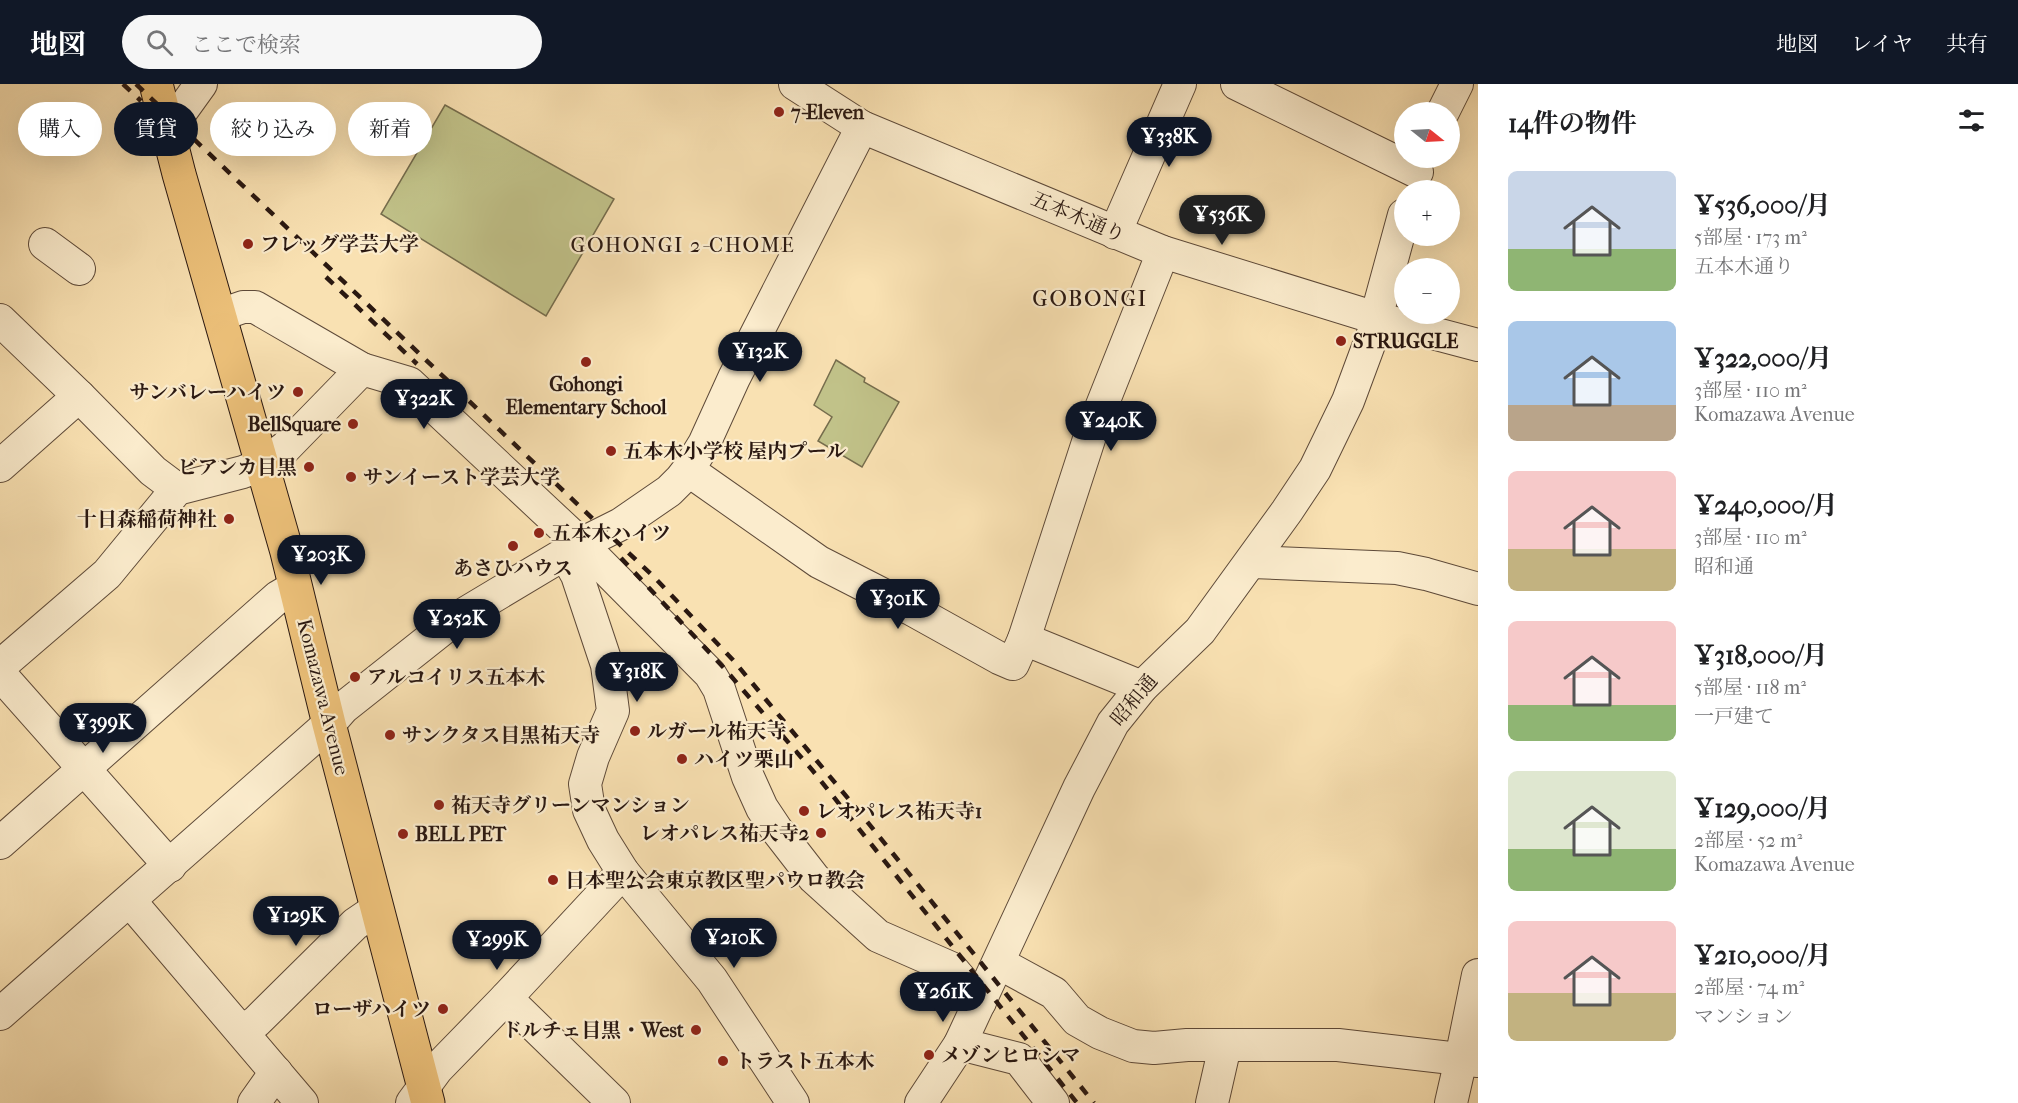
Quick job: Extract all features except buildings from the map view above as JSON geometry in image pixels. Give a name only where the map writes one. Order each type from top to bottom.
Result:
[{"type":"main road","name":"Komazawa Avenue","points":[[156,84],[161,102]]},
{"type":"main road","name":"Komazawa Avenue","points":[[175,156],[296,587],[328,724],[377,909],[421,1098]]},
{"type":"street","points":[[188,102],[201,84]]},
{"type":"street","name":"五本木通り","points":[[795,84],[862,127],[1163,252],[1376,318],[1478,345]]},
{"type":"street","points":[[1115,233],[1180,84]]},
{"type":"street","points":[[1236,84],[1417,173]]},
{"type":"street","points":[[1448,102],[1457,84]]},
{"type":"street","points":[[0,1014],[170,866],[343,708],[454,620],[573,549],[621,524],[669,491],[688,470],[704,444],[734,378],[862,127]]},
{"type":"street","points":[[45,244],[79,269]]},
{"type":"street","name":"昭和通","points":[[921,1103],[960,1044],[1091,764],[1113,723],[1142,687],[1200,631],[1287,512],[1320,459],[1348,401],[1374,331],[1396,246]]},
{"type":"street","points":[[688,470],[819,562],[1013,664],[1024,639],[1091,434],[1163,252]]},
{"type":"street","points":[[220,315],[243,307],[255,308],[362,369],[409,383],[573,549],[710,674],[719,689],[748,777],[762,808],[814,878],[878,936],[951,968],[980,1002]]},
{"type":"street","points":[[0,320],[153,471],[177,489]]},
{"type":"street","points":[[0,666],[107,574],[177,489],[243,472],[263,464],[286,447],[362,369]]},
{"type":"street","points":[[0,466],[79,396]]},
{"type":"street","points":[[573,549],[577,575],[607,666],[613,711],[593,757],[585,784],[589,810],[603,840],[623,872],[712,980],[793,1103]]},
{"type":"street","points":[[1252,562],[1397,568],[1478,589]]},
{"type":"street","points":[[0,843],[278,597],[296,587]]},
{"type":"street","points":[[1024,639],[1142,687]]},
{"type":"street","points":[[0,674],[170,866]]},
{"type":"street","points":[[421,1098],[437,1069],[623,872]]},
{"type":"street","points":[[130,901],[302,1103]]},
{"type":"street","points":[[242,1031],[255,1022],[355,924],[377,909]]},
{"type":"street","points":[[999,963],[1054,993],[1077,1020],[1133,1046],[1154,1048],[1187,1045],[1338,1045],[1470,1060]]},
{"type":"street","points":[[1450,1103],[1470,1060],[1478,975]]},
{"type":"street","points":[[506,998],[607,1101]]},
{"type":"street","points":[[960,1044],[1019,1059],[1053,1103]]},
{"type":"street","points":[[1212,1103],[1225,1046]]},
{"type":"street","points":[[254,1103],[276,1072]]},
{"type":"green space","points":[[445,105],[614,199],[546,316],[381,214],[415,156],[432,156],[432,127]]},
{"type":"green space","points":[[836,360],[865,378],[864,382],[899,402],[862,467],[818,441],[832,417],[814,405]]},
{"type":"railway","points":[[123,84],[141,101]]},
{"type":"railway","points":[[136,84],[654,577],[733,660],[861,814],[1094,1103]]},
{"type":"railway","points":[[326,277],[417,364]]},
{"type":"railway","points":[[621,558],[724,668],[813,771],[1077,1103]]},
{"type":"place","name":"7-Eleven","points":[[779,112]]},
{"type":"place","name":"フレッグ学芸大学","points":[[248,244]]},
{"type":"place","name":"STRUGGLE","points":[[1341,341]]},
{"type":"place","name":"Gohongi Elementary School","points":[[586,362]]},
{"type":"place","name":"サンバレーハイツ","points":[[298,392]]},
{"type":"place","name":"BellSquare","points":[[353,424]]},
{"type":"place","name":"五本木小学校 屋内プール","points":[[611,451]]},
{"type":"place","name":"ビアンカ目黒","points":[[309,467]]},
{"type":"place","name":"サンイースト学芸大学","points":[[351,477]]},
{"type":"place","name":"十日森稲荷神社","points":[[229,519]]},
{"type":"place","name":"五本木ハイツ","points":[[539,533]]},
{"type":"place","name":"あさひハウス","points":[[513,546]]},
{"type":"place","name":"アルコイリス五本木","points":[[355,677]]},
{"type":"place","name":"ルガール祐天寺","points":[[635,731]]},
{"type":"place","name":"サンクタス目黒祐天寺","points":[[390,735]]},
{"type":"place","name":"ハイツ栗山","points":[[682,759]]},
{"type":"place","name":"祐天寺グリーンマンション","points":[[439,805]]},
{"type":"place","name":"レオパレス祐天寺1","points":[[804,811]]},
{"type":"place","name":"レオパレス祐天寺2","points":[[821,833]]},
{"type":"place","name":"BELL PET","points":[[403,834]]},
{"type":"place","name":"日本聖公会東京教区聖パウロ教会","points":[[553,880]]},
{"type":"place","name":"ローザハイツ","points":[[443,1009]]},
{"type":"place","name":"ドルチェ目黒・West","points":[[696,1030]]},
{"type":"place","name":"メゾンヒロシマ","points":[[929,1055]]},
{"type":"place","name":"トラスト五本木","points":[[723,1061]]},
{"type":"district","name":"GOHONGI 2-CHOME","points":[[683,245]]},
{"type":"district","name":"GOBONGI","points":[[1090,299]]}]
